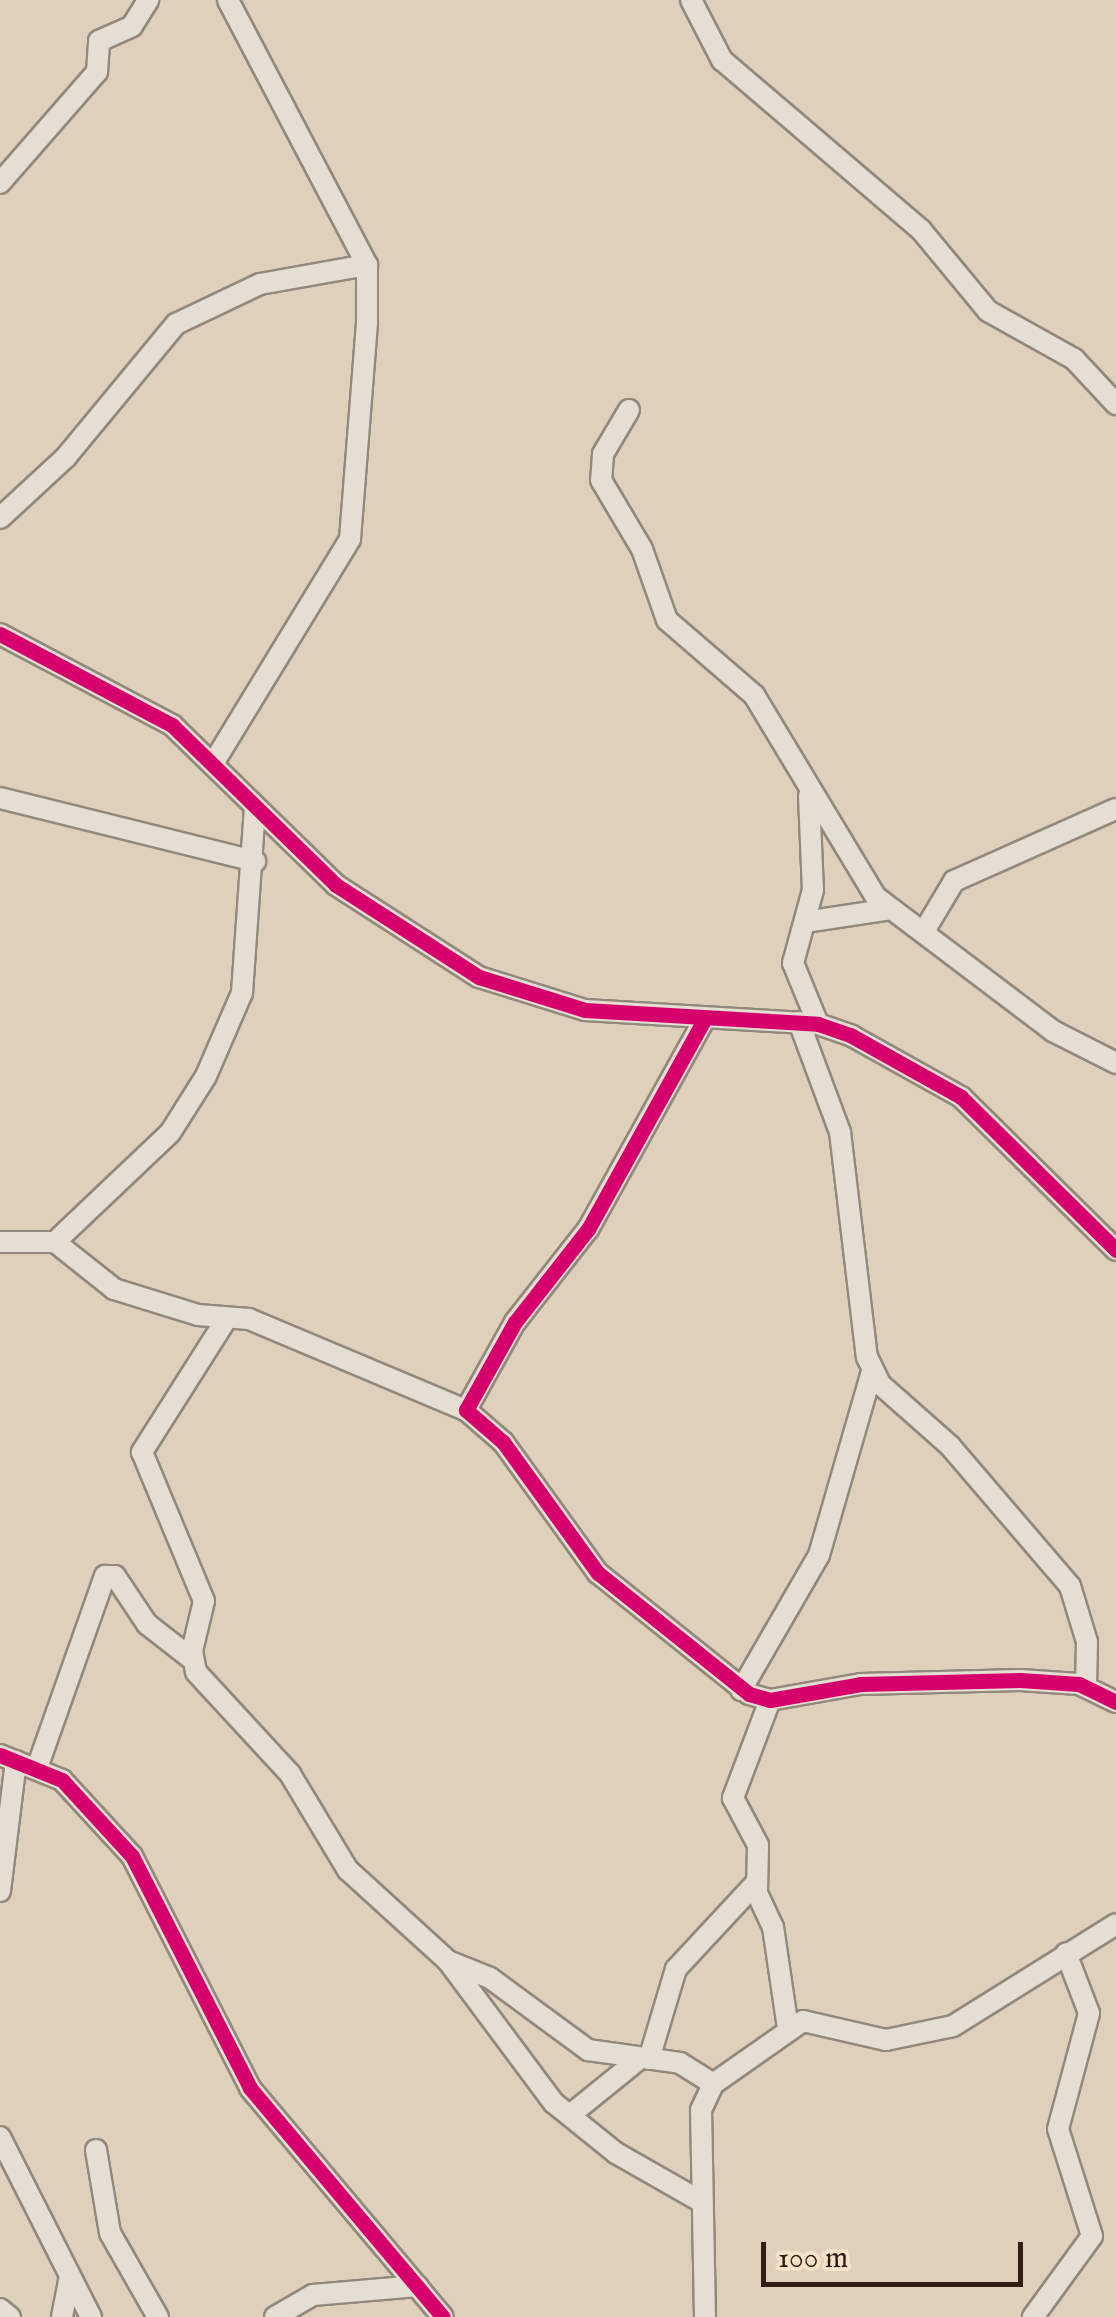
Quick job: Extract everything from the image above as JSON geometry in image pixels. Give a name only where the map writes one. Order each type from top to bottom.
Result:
[{"type":"street","points":[[0,184],[97,72],[99,41],[132,26],[148,0]]},
{"type":"street","points":[[214,762],[350,539],[367,266],[228,0]]},
{"type":"street","points":[[691,0],[722,60],[921,230],[988,311],[1074,359],[1116,404]]},
{"type":"street","points":[[0,518],[66,457],[176,324],[260,284],[367,266]]},
{"type":"street","points":[[629,410],[603,454],[604,490],[642,549],[667,620],[754,694],[809,796],[890,909],[926,928],[1053,1031],[1116,1063]]},
{"type":"street","points":[[0,634],[154,712],[214,762],[336,885],[479,978],[546,1003],[704,1020],[808,1023],[961,1097],[1116,1250]]},
{"type":"street","points":[[741,1690],[819,1555],[872,1371],[840,1132],[793,963],[806,922],[809,796]]},
{"type":"street","points":[[0,798],[255,860]]},
{"type":"street","points":[[55,1242],[170,1132],[206,1076],[242,993],[255,860],[255,807]]},
{"type":"street","points":[[926,928],[954,881],[1116,809]]},
{"type":"street","points":[[806,922],[890,909]]},
{"type":"street","points":[[466,1410],[515,1322],[588,1229],[704,1020]]},
{"type":"street","points":[[0,1242],[55,1242],[114,1290],[283,1331],[466,1410],[502,1442],[576,1550],[741,1690],[770,1700],[861,1684],[1086,1686],[1116,1702]]},
{"type":"street","points":[[192,1659],[204,1601],[142,1452],[227,1318]]},
{"type":"street","points":[[872,1371],[1070,1586],[1087,1642],[1086,1686]]},
{"type":"street","points":[[37,1768],[105,1576],[115,1576],[146,1624],[192,1659],[290,1774],[348,1870],[448,1960],[492,2028],[570,2115],[702,2202]]},
{"type":"street","points":[[770,1700],[732,1790],[758,1845],[756,1883],[788,2029]]},
{"type":"street","points":[[0,1891],[8,1758],[37,1768],[80,1794],[152,1882],[175,1951],[250,2088],[443,2317]]},
{"type":"street","points":[[570,2115],[644,2060],[676,1969],[756,1883]]},
{"type":"street","points":[[705,2317],[701,2110],[712,2084],[788,2029],[814,2019],[886,2040],[916,2037],[966,2020],[1116,1924]]},
{"type":"street","points":[[1032,2317],[1092,2236],[1058,2129],[1089,2012],[1066,1954]]},
{"type":"street","points":[[448,1960],[490,1978],[570,2041],[644,2060],[680,2064],[712,2084]]},
{"type":"street","points":[[0,2137],[91,2317]]},
{"type":"street","points":[[96,2150],[110,2233],[158,2317]]},
{"type":"street","points":[[62,2317],[69,2280]]},
{"type":"street","points":[[276,2317],[313,2295],[418,2286]]},
{"type":"street","points":[[0,2309],[10,2317]]},
{"type":"cycle path","points":[[0,634],[172,725],[336,885],[479,977],[585,1010],[818,1024],[852,1036],[961,1097],[1116,1250]]},
{"type":"cycle path","points":[[704,1020],[588,1229],[515,1322],[466,1410],[503,1442],[598,1573],[749,1694],[770,1700],[861,1684],[1020,1680],[1079,1684],[1116,1702]]},
{"type":"cycle path","points":[[0,1755],[62,1780],[132,1856],[250,2088],[443,2317]]}]
